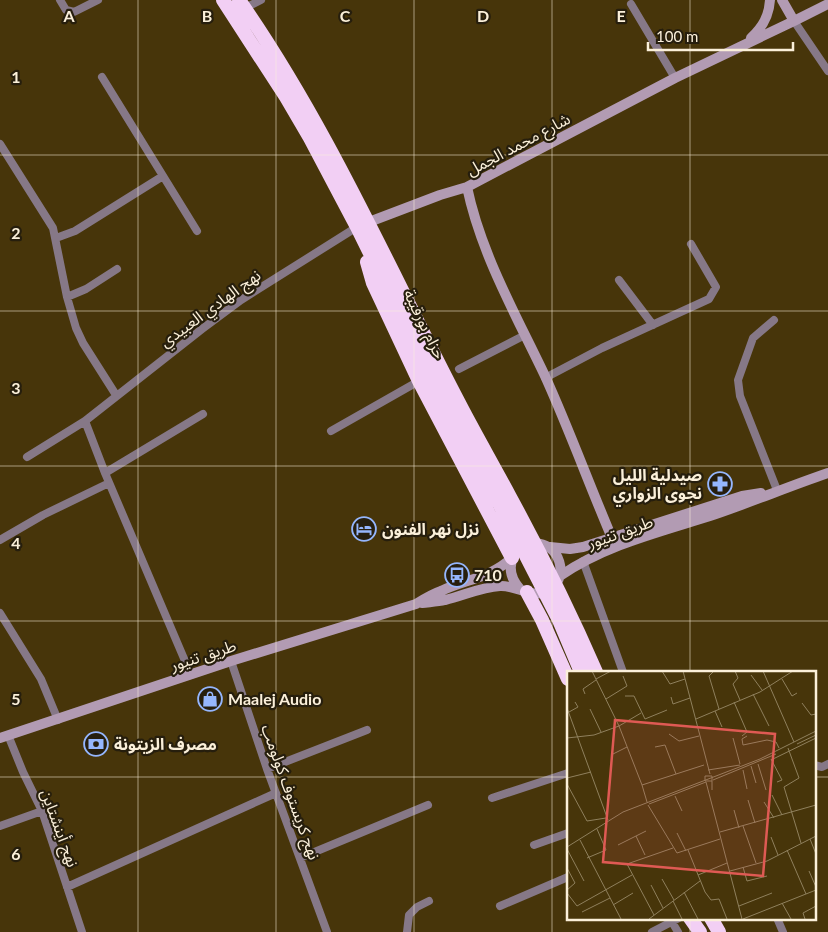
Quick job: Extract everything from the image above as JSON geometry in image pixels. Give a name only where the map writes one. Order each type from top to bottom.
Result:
[{"type":"highway","name":"حزام بورقيبة","points":[[223,0],[301,122],[363,225]]},
{"type":"highway","name":"حزام بورقيبة","points":[[242,4],[300,97],[499,503],[555,612],[581,671]]},
{"type":"highway","points":[[363,225],[373,283],[419,381],[512,558]]},
{"type":"highway","points":[[363,225],[396,258],[526,513],[547,546]]},
{"type":"highway","name":"حزام بورقيبة","points":[[453,406],[511,498],[567,607],[596,671]]},
{"type":"highway","points":[[560,576],[577,611],[602,671]]},
{"type":"highway","points":[[524,591],[542,620],[567,678]]},
{"type":"highway","points":[[691,920],[700,932]]},
{"type":"highway","points":[[697,920],[704,932]]},
{"type":"highway","points":[[712,920],[720,932]]},
{"type":"highway","points":[[716,920],[720,932]]},
{"type":"main road","points":[[744,45],[763,26],[767,17],[770,0]]},
{"type":"main road","points":[[782,0],[794,21]]},
{"type":"main road","name":"شارع محمد الجمل","points":[[612,538],[545,378],[495,273],[472,213],[467,187],[675,78],[828,4]]},
{"type":"main road","points":[[363,225],[440,195],[467,187]]},
{"type":"main road","name":"طريق تنيور","points":[[560,576],[583,561],[616,547],[749,503],[777,490],[828,473]]},
{"type":"main road","name":"طريق تنيور","points":[[547,546],[570,550],[742,496],[777,490]]},
{"type":"main road","points":[[532,543],[547,546],[556,552],[560,560],[560,576],[556,584],[543,593],[535,594],[524,591],[514,583],[511,575],[510,566],[512,558],[517,551],[532,543]]},
{"type":"main road","name":"طريق تنيور","points":[[416,604],[440,591],[488,575],[498,570],[512,558]]},
{"type":"main road","name":"طريق تنيور","points":[[4,737],[231,661],[416,604],[443,601],[500,586],[524,591]]},
{"type":"street","points":[[60,0],[66,10],[74,12],[98,0]]},
{"type":"street","points":[[242,4],[259,1]]},
{"type":"street","points":[[631,4],[675,78]]},
{"type":"street","points":[[794,21],[828,71]]},
{"type":"street","points":[[102,77],[197,231]]},
{"type":"street","points":[[0,144],[48,218],[56,238],[67,297],[82,343],[116,396]]},
{"type":"street","points":[[56,238],[75,231],[163,176]]},
{"type":"street","name":"نهج الهادي العبيدي","points":[[27,457],[85,422],[241,300],[363,225]]},
{"type":"street","points":[[545,378],[602,348],[709,299],[716,287],[691,244]]},
{"type":"street","points":[[67,297],[86,289],[117,269]]},
{"type":"street","points":[[619,280],[652,325]]},
{"type":"street","points":[[774,320],[753,338],[738,380],[738,389],[777,490]]},
{"type":"street","points":[[459,369],[525,335]]},
{"type":"street","points":[[331,431],[419,381]]},
{"type":"street","points":[[105,473],[203,414]]},
{"type":"street","points":[[85,422],[191,675]]},
{"type":"street","points":[[0,540],[43,515],[109,483]]},
{"type":"street","points":[[583,561],[623,671]]},
{"type":"street","points":[[0,614],[3,627],[41,680],[58,720]]},
{"type":"street","name":"نهج كريستوف كولومب","points":[[231,661],[267,769],[327,932]]},
{"type":"street","points":[[267,769],[367,730]]},
{"type":"street","name":"نهج أينشتاين","points":[[4,737],[42,811],[82,932]]},
{"type":"street","points":[[816,766],[822,767],[828,764]]},
{"type":"street","points":[[492,798],[567,773]]},
{"type":"street","points":[[67,887],[276,793]]},
{"type":"street","points":[[300,858],[428,806]]},
{"type":"street","points":[[0,826],[42,811]]},
{"type":"street","points":[[534,845],[567,832]]},
{"type":"street","points":[[500,906],[567,877]]},
{"type":"street","points":[[407,932],[409,915],[417,907],[429,901]]},
{"type":"street","points":[[652,932],[676,920],[678,932]]},
{"type":"street","points":[[778,920],[783,932]]},
{"type":"place","name":"صيدلية الليل نجوى الزواري","points":[[720,484]]},
{"type":"place","name":"نزل نهر الفنون","points":[[364,529]]},
{"type":"place","name":"710","points":[[457,575]]},
{"type":"place","name":"Maalej Audio","points":[[210,699]]},
{"type":"place","name":"مصرف الزيتونة","points":[[96,744]]}]
